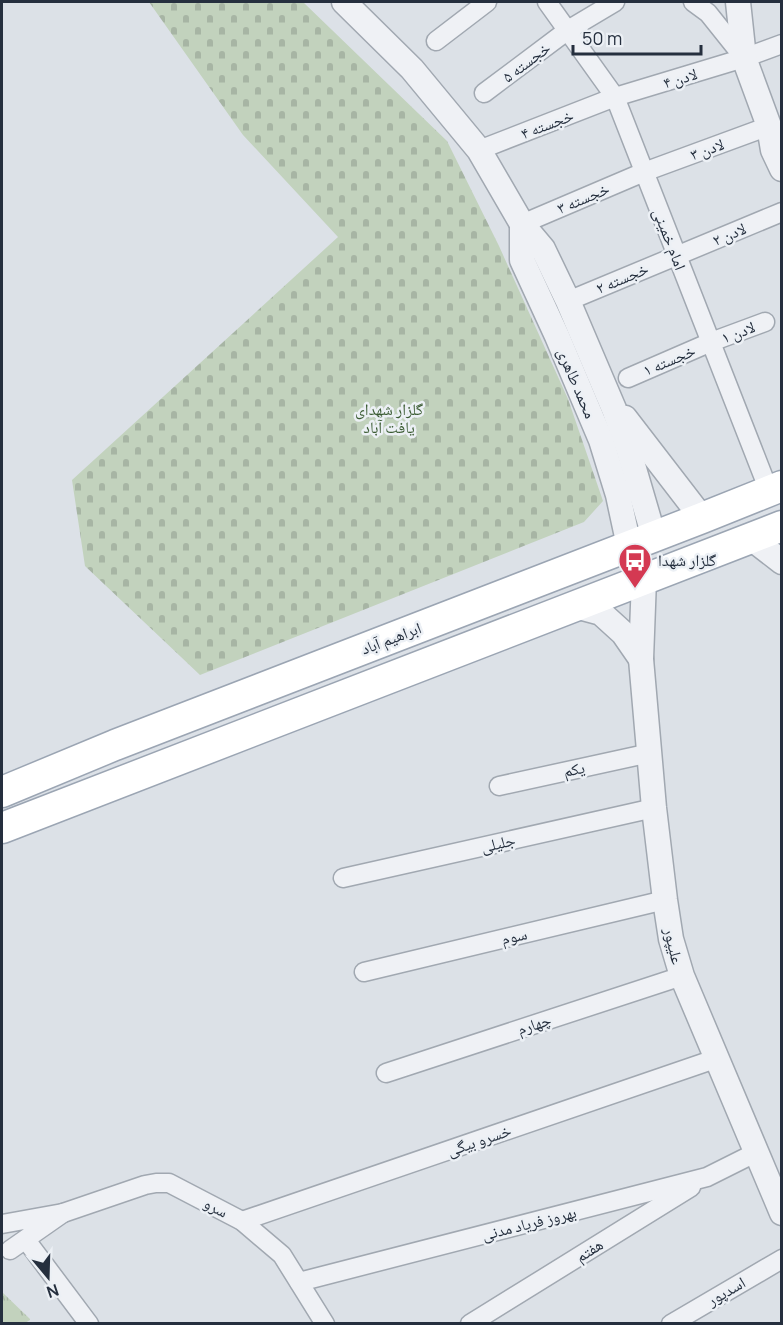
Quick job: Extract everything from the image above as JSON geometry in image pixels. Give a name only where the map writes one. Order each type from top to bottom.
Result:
[{"type":"main road","name":"ابراهیم آباد","points":[[2,792],[115,745],[642,542],[775,488]]},
{"type":"main road","points":[[2,828],[782,525]]},
{"type":"main road","points":[[247,694],[261,728]]},
{"type":"street","name":"محمد طاهری","points":[[344,2],[412,69],[479,150],[522,224],[543,249],[568,301],[628,448],[642,542]]},
{"type":"street","points":[[436,41],[487,2]]},
{"type":"street","name":"امام خمینی","points":[[547,2],[615,97],[711,342],[775,488]]},
{"type":"street","name":"خجسته ۵","points":[[484,93],[568,30],[615,2]]},
{"type":"street","points":[[693,2],[708,13],[744,58]]},
{"type":"street","points":[[738,2],[744,58],[779,156]]},
{"type":"street","name":"لادن ۴","points":[[615,97],[744,58],[782,44]]},
{"type":"street","name":"خجسته ۴","points":[[479,150],[615,97]]},
{"type":"street","name":"لادن ۳","points":[[644,172],[769,126]]},
{"type":"street","name":"خجسته ۳","points":[[522,224],[644,172]]},
{"type":"street","name":"لادن ۲","points":[[677,255],[782,212]]},
{"type":"street","name":"محمد طاهری","points":[[522,224],[522,260],[601,440],[618,495],[642,542]]},
{"type":"street","name":"خجسته ۲","points":[[568,301],[677,255]]},
{"type":"street","name":"لادن ۱","points":[[711,342],[765,322]]},
{"type":"street","name":"خجسته ۱","points":[[628,378],[711,342]]},
{"type":"street","points":[[608,397],[702,518]]},
{"type":"street","points":[[751,538],[782,562]]},
{"type":"street","name":"علیپور","points":[[644,579],[641,659],[654,808],[671,939],[681,976],[782,1213]]},
{"type":"street","name":"علیپور","points":[[575,606],[600,614],[623,633],[641,659]]},
{"type":"street","name":"یکم","points":[[499,786],[650,753]]},
{"type":"street","name":"جلیلی","points":[[343,878],[654,808]]},
{"type":"street","name":"سوم","points":[[364,972],[665,900]]},
{"type":"street","name":"چهارم","points":[[386,1073],[681,976]]},
{"type":"street","name":"خسرو بیگی","points":[[242,1221],[715,1059]]},
{"type":"street","name":"بهروز فریاد مدنی","points":[[299,1282],[707,1177],[755,1154]]},
{"type":"street","name":"هفتم","points":[[470,1323],[707,1177]]},
{"type":"street","name":"سرو","points":[[63,1213],[145,1185],[169,1183],[242,1221],[282,1255],[325,1323]]},
{"type":"street","points":[[2,1225],[63,1213]]},
{"type":"street","points":[[6,1251],[26,1240],[63,1213]]},
{"type":"street","points":[[2,1225],[12,1229],[15,1233],[15,1242],[6,1251]]},
{"type":"street","points":[[26,1240],[89,1323]]},
{"type":"street","name":"اسدپور","points":[[670,1323],[782,1259]]},
{"type":"green space","name":"گلزار شهدای یافت آباد","points":[[149,2],[303,2],[447,141],[499,246],[568,399],[603,501],[584,522],[200,675],[85,566],[72,480],[338,237],[243,135]]},
{"type":"green space","points":[[2,1292],[30,1320],[25,1323],[2,1323]]},
{"type":"place","name":"گلزار شهدا","points":[[635,589]]}]
